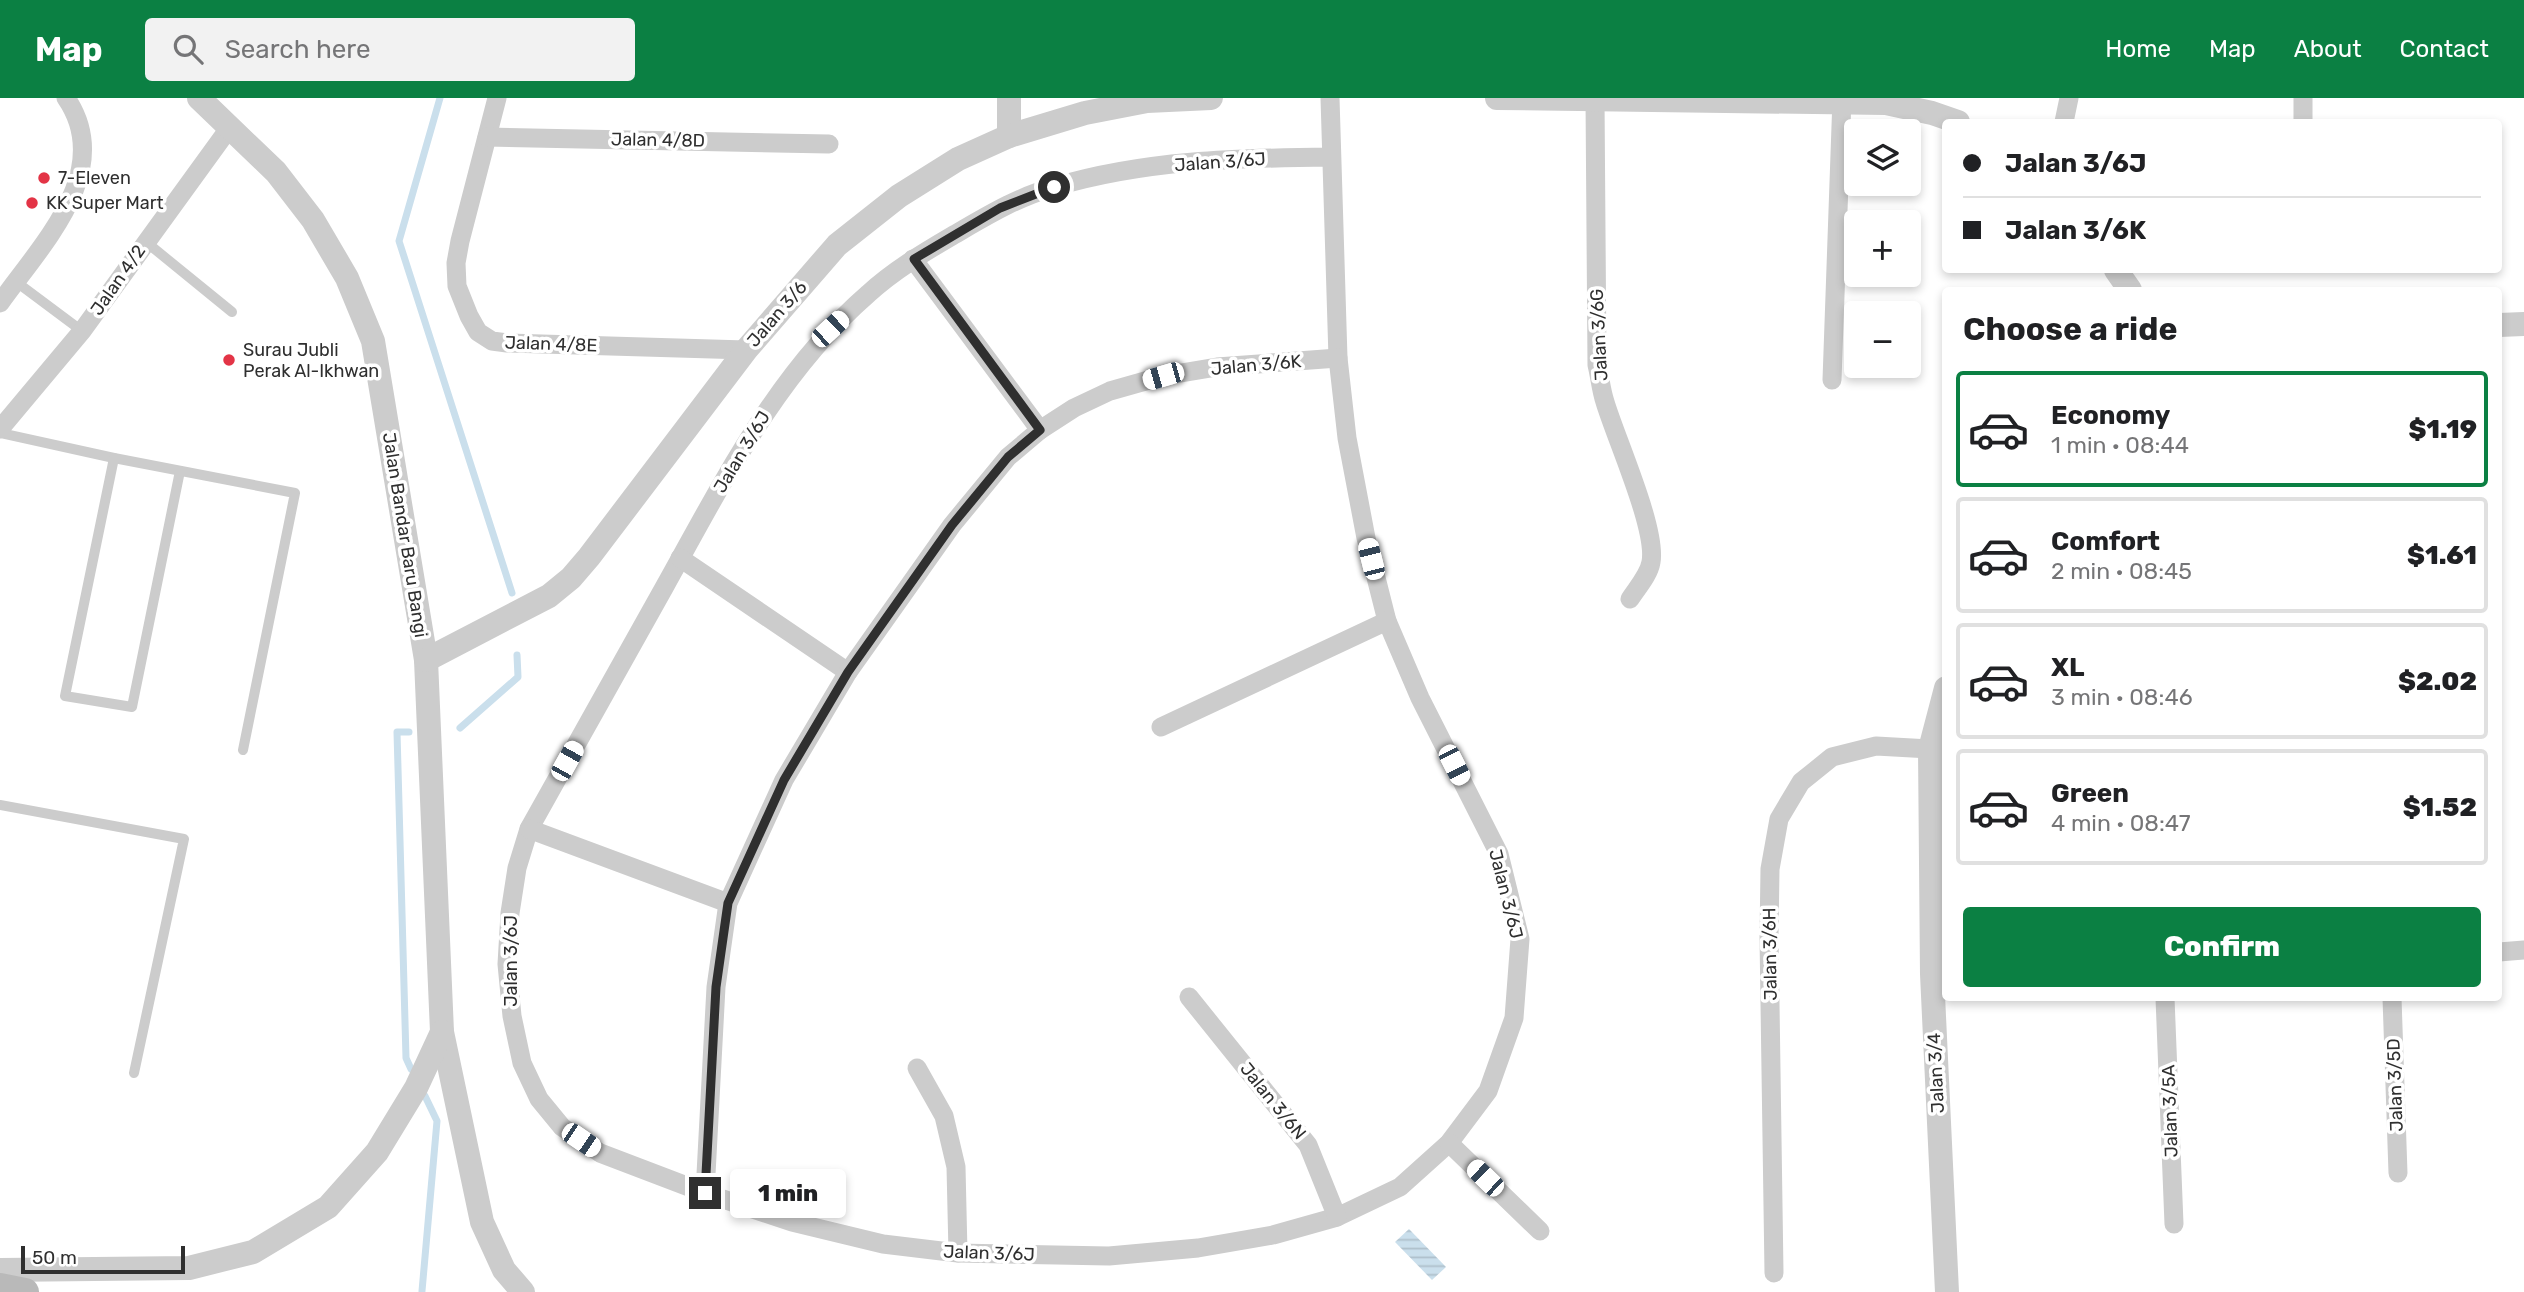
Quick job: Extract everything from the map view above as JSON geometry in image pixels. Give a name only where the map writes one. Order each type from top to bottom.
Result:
[{"type":"main road","points":[[0,1287],[25,1292]]},
{"type":"street","points":[[0,303],[67,209],[80,176],[84,142],[77,114],[66,98]]},
{"type":"street","name":"Jalan Bandar Baru Bangi","points":[[199,98],[276,172],[313,220],[347,278],[373,341],[426,660],[442,1032],[482,1222],[504,1270],[523,1292]]},
{"type":"street","name":"Jalan 4/8E","points":[[497,98],[456,263],[457,286],[478,332],[492,341],[508,343],[746,350]]},
{"type":"street","points":[[1009,98],[1009,136]]},
{"type":"street","name":"Jalan 3/6","points":[[426,660],[549,596],[571,578],[746,350],[837,245],[911,189],[958,159],[1009,136],[1085,113],[1147,102],[1211,98]]},
{"type":"street","name":"Jalan 3/6J","points":[[1330,98],[1338,358],[1347,438],[1366,538],[1387,621],[1420,698],[1499,855],[1520,939],[1514,1018],[1488,1091],[1448,1143],[1400,1187],[1337,1217],[1273,1235],[1198,1248],[1109,1256],[958,1253],[883,1244],[792,1222],[705,1193],[600,1153],[562,1127],[539,1099],[522,1063],[512,1016],[508,964],[517,868],[529,829],[737,456],[781,390],[830,329],[869,292],[914,259],[1000,208],[1054,187],[1131,169],[1220,158],[1330,157]]},
{"type":"street","points":[[1497,98],[1842,99],[1886,103],[1949,119]]},
{"type":"street","points":[[2065,119],[2069,98]]},
{"type":"street","points":[[2302,98],[2303,119]]},
{"type":"street","name":"Jalan 3/6G","points":[[1595,99],[1597,365],[1604,400],[1647,526],[1652,551],[1647,573],[1630,599]]},
{"type":"street","points":[[1832,380],[1842,99]]},
{"type":"street","name":"Jalan 4/2","points":[[0,431],[82,331],[230,127]]},
{"type":"street","name":"Jalan 4/8D","points":[[487,137],[829,144]]},
{"type":"street","points":[[914,259],[1040,430]]},
{"type":"street","points":[[2502,326],[2524,324]]},
{"type":"street","name":"Jalan 3/6K","points":[[705,1193],[716,987],[728,903],[784,780],[848,672],[952,525],[1008,457],[1040,430],[1074,408],[1110,391],[1163,376],[1217,367],[1338,358]]},
{"type":"street","points":[[680,558],[848,672]]},
{"type":"street","points":[[1161,726],[1387,621]]},
{"type":"street","name":"Jalan 3/4","points":[[1942,703],[1930,749],[1939,921],[1947,1292]]},
{"type":"street","name":"Jalan 3/6H","points":[[1774,1273],[1769,896],[1770,869],[1779,819],[1801,782],[1832,757],[1876,746],[1930,749]]},
{"type":"street","points":[[529,829],[728,903]]},
{"type":"street","points":[[2502,951],[2524,950]]},
{"type":"street","name":"Jalan 3/6N","points":[[1189,998],[1308,1145],[1337,1217]]},
{"type":"street","name":"Jalan 3/5A","points":[[2165,1001],[2175,1224]]},
{"type":"street","name":"Jalan 3/5D","points":[[2392,1001],[2398,1173]]},
{"type":"street","points":[[0,1270],[189,1268],[253,1252],[328,1208],[377,1152],[416,1088],[442,1032]]},
{"type":"street","points":[[918,1068],[944,1115],[956,1167],[958,1253]]},
{"type":"street","points":[[1448,1143],[1540,1231]]},
{"type":"lane","points":[[146,242],[232,312]]},
{"type":"lane","points":[[15,281],[82,331]]},
{"type":"lane","points":[[0,431],[114,458],[295,493],[243,750]]},
{"type":"lane","points":[[114,458],[65,696],[132,707],[180,471]]},
{"type":"lane","points":[[0,805],[184,839],[134,1073]]},
{"type":"water","points":[[1409,1229],[1446,1267],[1432,1280],[1395,1242]]},
{"type":"waterway","points":[[440,98],[399,241],[512,593]]},
{"type":"waterway","points":[[460,728],[518,677],[517,655]]},
{"type":"waterway","points":[[409,732],[397,732],[406,1058],[411,1069]]},
{"type":"waterway","points":[[422,1291],[437,1121],[425,1096]]},
{"type":"place","name":"7-Eleven","points":[[44,178]]},
{"type":"place","name":"KK Super Mart","points":[[32,203]]},
{"type":"place","name":"Surau Jubli Perak Al-Ikhwan","points":[[229,360]]},
{"type":"route","points":[[705,1193],[716,987],[728,903],[784,780],[848,672],[952,525],[1008,457],[1040,430],[914,259],[1000,208],[1054,187]]}]
